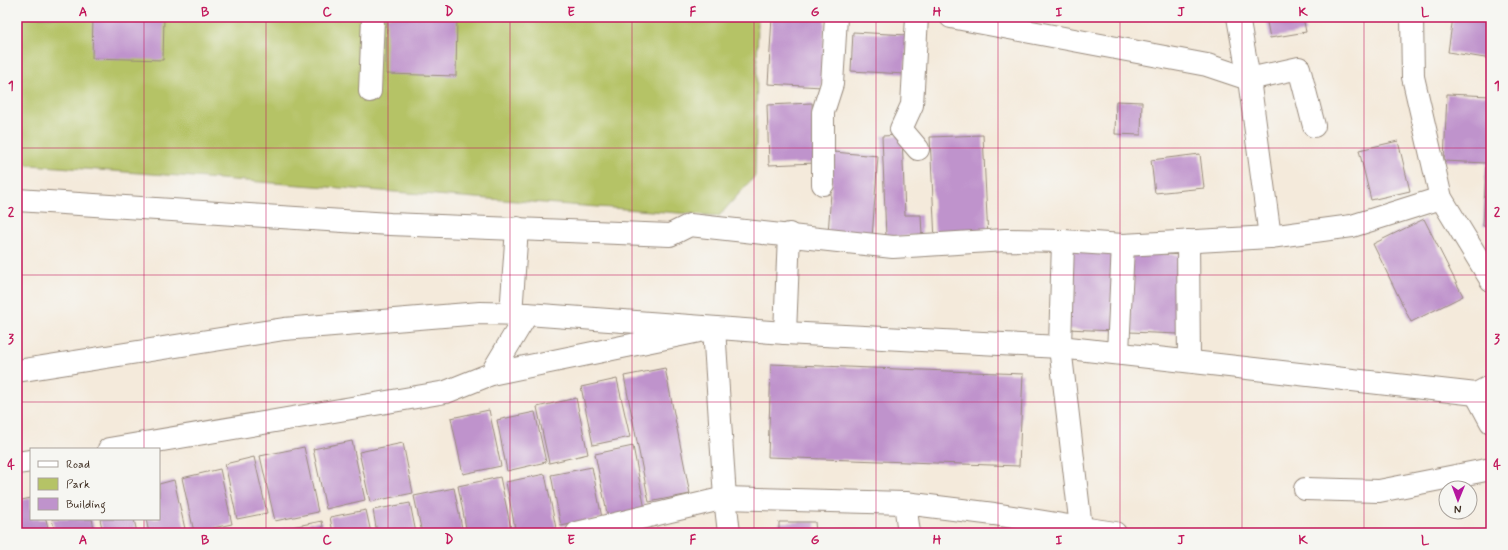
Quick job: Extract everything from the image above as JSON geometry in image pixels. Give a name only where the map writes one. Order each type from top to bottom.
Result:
[{"type":"street","points":[[370,91],[373,17]]},
{"type":"street","points":[[823,184],[824,112],[832,84],[836,17]]},
{"type":"street","points":[[917,17],[912,105],[901,129],[918,149]]},
{"type":"street","points":[[951,17],[1207,65],[1249,79],[1299,68],[1314,126]]},
{"type":"street","points":[[1238,17],[1249,79],[1270,237]]},
{"type":"street","points":[[1412,17],[1413,77],[1441,198],[1491,280]]},
{"type":"street","points":[[17,200],[390,224],[670,235],[690,225],[894,246],[1005,240],[1063,241],[1122,245],[1270,237],[1352,226],[1441,198]]},
{"type":"street","points":[[491,374],[519,314],[517,228]]},
{"type":"street","points":[[786,333],[789,234]]},
{"type":"street","points":[[1063,241],[1060,347],[1082,531]]},
{"type":"street","points":[[1188,241],[1189,360]]},
{"type":"street","points":[[1118,352],[1122,245]]},
{"type":"street","points":[[17,371],[284,329],[480,313],[519,314],[786,333],[1060,347],[1484,390],[1491,422]]},
{"type":"street","points":[[116,448],[446,392],[491,374],[714,328]]},
{"type":"street","points":[[714,328],[725,498],[729,533]]},
{"type":"street","points":[[17,463],[30,461]]},
{"type":"street","points":[[1305,489],[1379,491],[1491,469]]},
{"type":"street","points":[[577,533],[725,498],[905,503],[995,524],[1115,533]]},
{"type":"street","points":[[905,503],[910,533]]},
{"type":"green space","points":[[17,17],[758,17],[755,176],[719,216],[17,164]]},
{"type":"building","points":[[93,17],[164,17],[163,60],[92,58]]},
{"type":"building","points":[[387,17],[457,17],[456,76],[386,74]]},
{"type":"building","points":[[772,17],[825,17],[822,87],[768,84]]},
{"type":"building","points":[[1266,17],[1303,17],[1306,32],[1270,38]]},
{"type":"building","points":[[1453,17],[1491,17],[1491,59],[1448,52]]},
{"type":"building","points":[[853,32],[907,35],[905,74],[851,71]]},
{"type":"building","points":[[1447,94],[1491,96],[1491,227],[1483,226],[1486,163],[1444,161]]},
{"type":"building","points":[[1116,101],[1142,102],[1141,135],[1115,134]]},
{"type":"building","points":[[812,103],[815,163],[769,165],[767,105]]},
{"type":"building","points":[[902,135],[905,215],[921,215],[922,235],[886,237],[882,136]]},
{"type":"building","points":[[983,135],[988,238],[935,241],[930,137]]},
{"type":"building","points":[[1398,141],[1410,191],[1371,200],[1359,150]]},
{"type":"building","points":[[834,152],[878,156],[872,238],[828,234]]},
{"type":"building","points":[[1200,154],[1204,188],[1155,193],[1151,160]]},
{"type":"building","points":[[1424,219],[1463,296],[1411,322],[1373,244]]},
{"type":"building","points":[[1070,249],[1119,251],[1115,331],[1066,329]]},
{"type":"building","points":[[1132,252],[1182,255],[1178,334],[1129,332]]},
{"type":"building","points":[[771,364],[1023,374],[1019,466],[768,457]]},
{"type":"building","points":[[665,368],[690,494],[649,502],[624,376]]},
{"type":"building","points":[[617,379],[630,437],[593,445],[581,387]]},
{"type":"building","points":[[576,398],[588,454],[549,463],[537,407]]},
{"type":"building","points":[[489,410],[501,466],[463,474],[451,418]]},
{"type":"building","points":[[535,412],[546,462],[507,471],[497,420]]},
{"type":"building","points":[[352,441],[365,500],[326,509],[313,449]]},
{"type":"building","points":[[403,443],[413,493],[370,502],[359,452]]},
{"type":"building","points":[[633,446],[646,515],[609,523],[595,454]]},
{"type":"building","points":[[304,447],[318,512],[275,521],[260,456]]},
{"type":"building","points":[[254,457],[267,513],[237,519],[225,464]]},
{"type":"building","points":[[592,467],[602,518],[561,526],[551,475]]},
{"type":"building","points":[[220,469],[232,524],[194,532],[182,478]]},
{"type":"building","points":[[545,474],[556,528],[531,533],[516,533],[506,482]]},
{"type":"building","points":[[500,477],[512,533],[467,533],[458,486]]},
{"type":"building","points":[[174,480],[185,529],[167,533],[149,533],[146,520],[160,520],[160,484]]},
{"type":"building","points":[[454,488],[463,533],[422,533],[414,496]]},
{"type":"building","points":[[30,498],[30,520],[46,520],[49,533],[19,533],[17,523],[17,501]]},
{"type":"building","points":[[410,503],[416,533],[377,533],[373,510]]},
{"type":"building","points":[[366,510],[371,533],[333,533],[330,517]]},
{"type":"building","points":[[52,520],[92,520],[95,533],[55,533]]},
{"type":"building","points":[[100,520],[134,520],[137,533],[103,533]]},
{"type":"building","points":[[322,521],[324,533],[282,533],[282,529]]},
{"type":"building","points":[[779,522],[815,522],[816,533],[779,533]]}]
